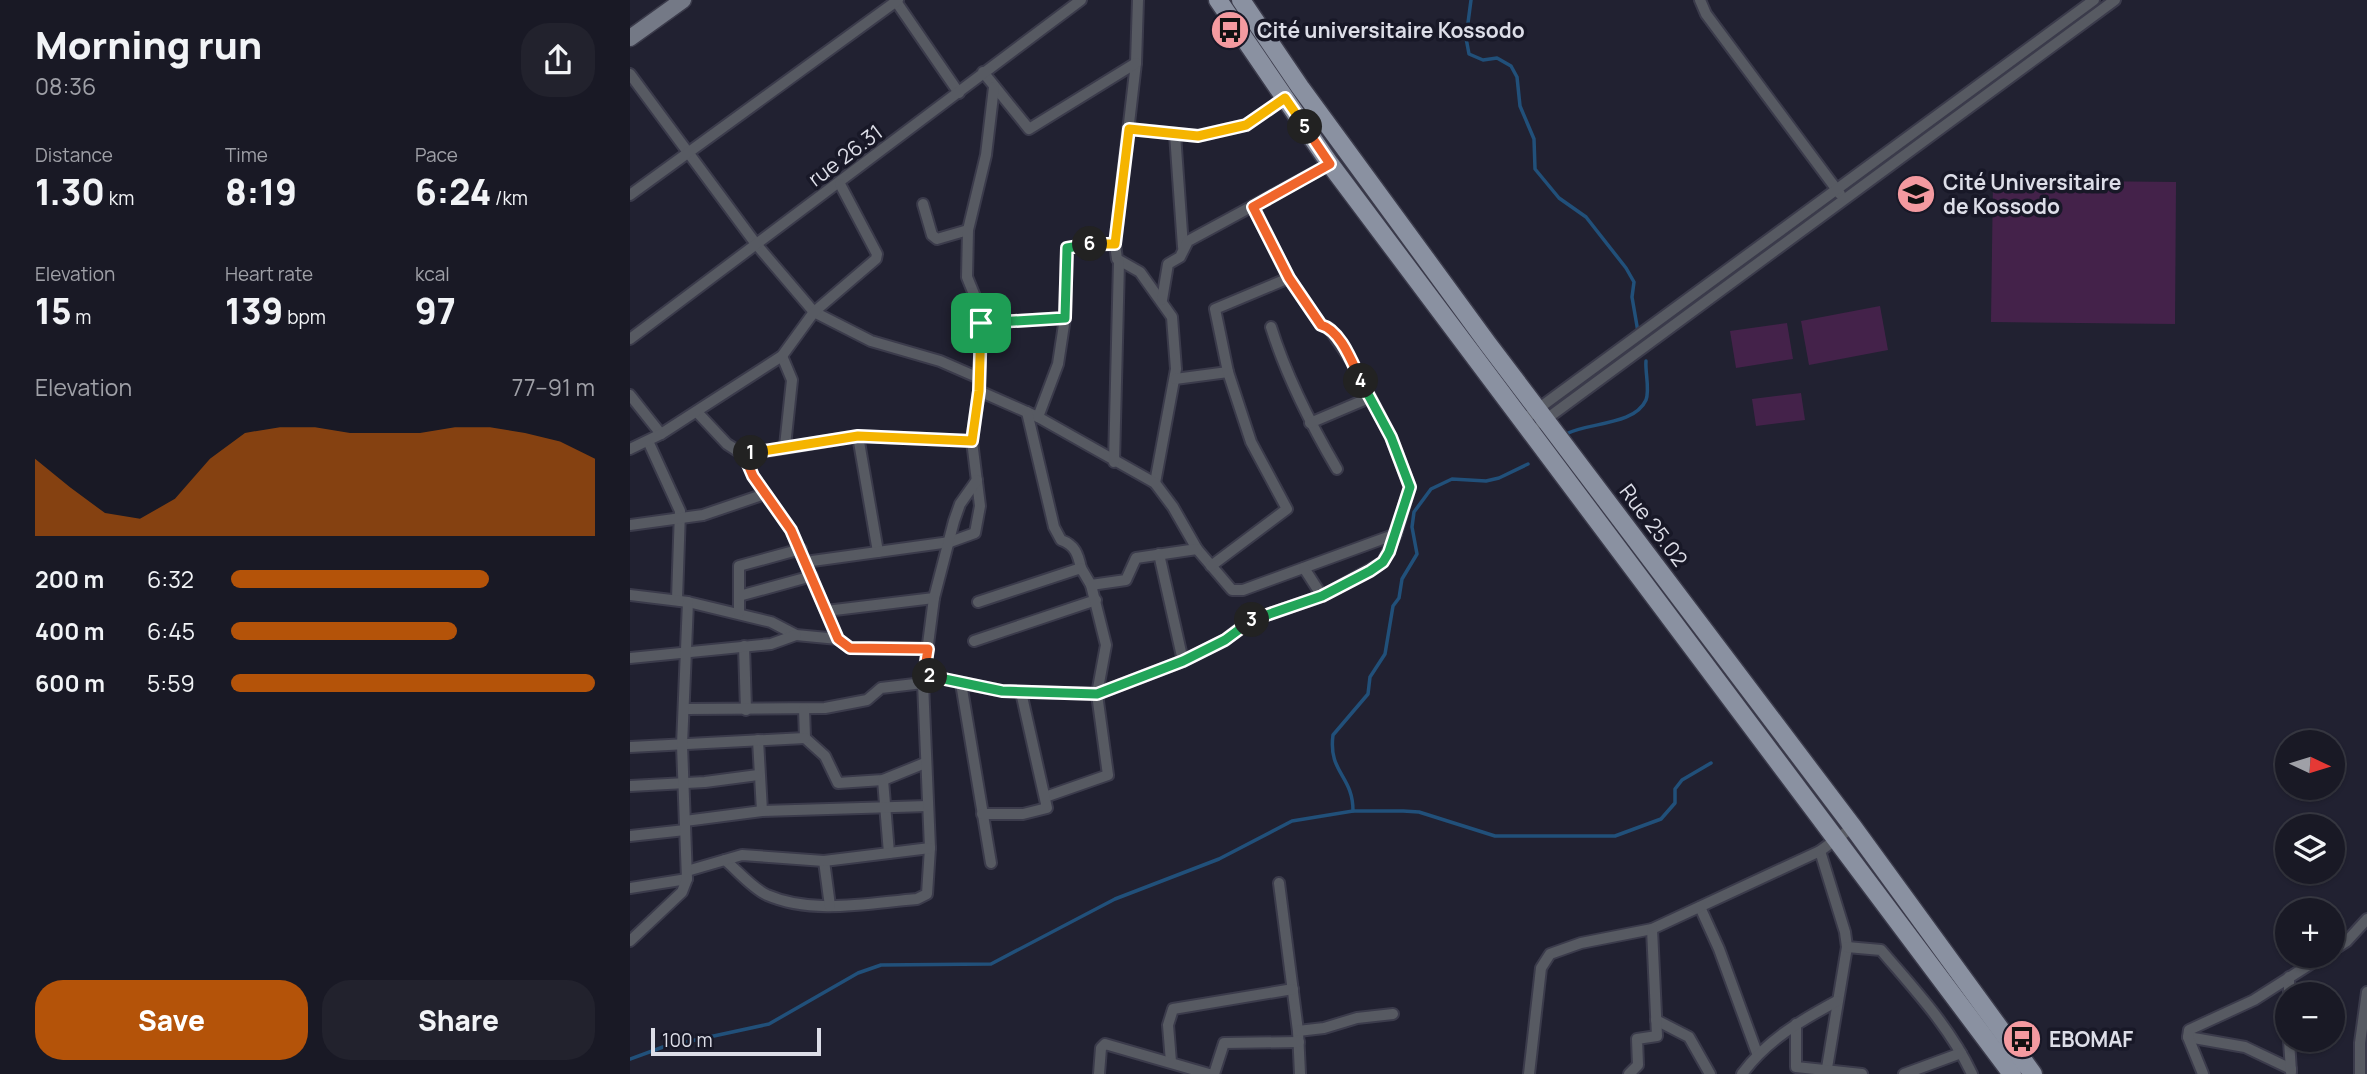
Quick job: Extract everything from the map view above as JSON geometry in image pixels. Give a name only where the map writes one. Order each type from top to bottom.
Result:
[{"type":"main road","name":"Rue 25.02","points":[[1241,0],[1300,88],[1711,643],[1853,827],[2033,1074]]},
{"type":"main road","points":[[1221,1],[1330,164],[1527,426],[1827,845],[1948,989],[2012,1074]]},
{"type":"street","points":[[630,38],[683,0]]},
{"type":"street","name":"rue 26.31","points":[[630,339],[840,184],[983,72],[1081,0]]},
{"type":"street","points":[[1114,462],[1119,262],[1115,244],[1136,63],[1138,0]]},
{"type":"street","points":[[1700,0],[1706,14],[1845,199]]},
{"type":"street","points":[[1527,426],[1836,190],[2094,0]]},
{"type":"street","points":[[1543,414],[1845,199],[2115,0]]},
{"type":"street","points":[[630,195],[896,1],[959,93]]},
{"type":"street","points":[[983,72],[1029,129],[1136,63]]},
{"type":"street","points":[[630,74],[756,244],[814,312],[871,341],[940,361],[979,378]]},
{"type":"street","points":[[806,562],[950,542],[975,533],[980,513],[972,441],[979,391],[981,323],[978,304],[967,277],[968,230],[989,136],[994,86]]},
{"type":"street","points":[[1129,129],[1198,136],[1246,125],[1285,98]]},
{"type":"street","points":[[1162,300],[1168,264],[1180,257],[1183,247],[1175,134]]},
{"type":"street","points":[[1183,247],[1330,164]]},
{"type":"street","points":[[630,449],[661,435],[782,356],[814,312],[878,257],[840,184]]},
{"type":"street","points":[[923,204],[932,235],[937,239],[968,230]]},
{"type":"street","points":[[685,709],[804,709],[867,700],[881,688],[923,679],[1021,692],[1097,694],[1183,661],[1225,640],[1249,621],[1322,596],[1383,562],[1396,534],[1410,487],[1391,437],[1336,336],[1329,328],[1321,325],[1289,278],[1253,207]]},
{"type":"street","points":[[1045,797],[1108,775],[1097,694],[1106,645],[1096,600],[1078,553],[1069,543],[1061,540],[1054,527],[1032,414],[1056,374],[1065,318],[1067,248],[1115,244]]},
{"type":"street","points":[[1119,262],[1140,272],[1172,317],[1175,379],[1155,483]]},
{"type":"street","points":[[1211,566],[1287,509],[1251,442],[1227,372],[1215,309],[1289,278]]},
{"type":"street","points":[[981,323],[1065,318]]},
{"type":"street","points":[[1271,327],[1284,368],[1310,423],[1337,468]]},
{"type":"street","points":[[782,356],[792,380],[785,446]]},
{"type":"street","points":[[1175,379],[1227,372]]},
{"type":"street","points":[[979,391],[1032,414],[1155,483],[1173,507],[1197,549],[1232,590],[1243,590],[1396,534]]},
{"type":"street","points":[[630,395],[661,435]]},
{"type":"street","points":[[1310,423],[1369,398]]},
{"type":"street","points":[[697,412],[727,444],[744,455],[765,494],[791,530],[838,639],[850,648],[928,649]]},
{"type":"street","points":[[744,455],[785,446],[858,436],[972,441]]},
{"type":"street","points":[[858,436],[878,552]]},
{"type":"street","points":[[630,941],[682,892],[687,875],[682,745],[686,652],[680,519],[676,499],[648,441]]},
{"type":"street","points":[[725,860],[765,895],[830,906],[923,897],[929,889],[930,848],[923,679],[934,598],[957,510],[977,480]]},
{"type":"street","points":[[631,520],[680,519],[765,494]]},
{"type":"street","points":[[739,614],[739,566],[801,549]]},
{"type":"street","points":[[1091,584],[1126,580],[1135,559],[1197,549]]},
{"type":"street","points":[[1159,554],[1183,661]]},
{"type":"street","points":[[978,602],[1082,568]]},
{"type":"street","points":[[1304,568],[1322,596]]},
{"type":"street","points":[[739,596],[812,576]]},
{"type":"street","points":[[630,595],[682,601],[771,622],[796,635],[838,639]]},
{"type":"street","points":[[826,611],[934,598]]},
{"type":"street","points":[[974,641],[1096,600]]},
{"type":"street","points":[[630,658],[771,644],[796,635]]},
{"type":"street","points":[[744,646],[746,710]]},
{"type":"street","points":[[961,683],[991,863]]},
{"type":"street","points":[[982,814],[1023,814],[1046,809],[1021,692]]},
{"type":"street","points":[[804,709],[804,738]]},
{"type":"street","points":[[630,747],[804,738],[825,756],[838,783],[883,780],[925,763]]},
{"type":"street","points":[[758,740],[762,811]]},
{"type":"street","points":[[630,786],[758,775]]},
{"type":"street","points":[[883,780],[889,853]]},
{"type":"street","points":[[630,836],[762,811],[928,806]]},
{"type":"street","points":[[1529,1074],[1541,968],[1546,957],[1581,943],[1652,929],[1827,845],[1853,827]]},
{"type":"street","points":[[1827,845],[1847,947],[1827,1073]]},
{"type":"street","points":[[630,888],[687,875],[725,860],[750,855],[824,861],[930,848]]},
{"type":"street","points":[[824,861],[830,906]]},
{"type":"street","points":[[1279,883],[1299,1037],[1300,1074]]},
{"type":"street","points":[[1700,907],[1719,949],[1757,1053]]},
{"type":"street","points":[[2345,942],[2367,919]]},
{"type":"street","points":[[1629,1074],[1638,1065],[1637,1039],[1657,1036],[1652,929]]},
{"type":"street","points":[[1847,947],[1881,950],[1927,1003],[1972,1074]]},
{"type":"street","points":[[2203,1074],[2188,1037],[2192,1028],[2254,1000],[2304,968]]},
{"type":"street","points":[[2289,977],[2289,982]]},
{"type":"street","points":[[1171,1062],[1168,1025],[1173,1009],[1293,989]]},
{"type":"street","points":[[1927,1003],[1948,989]]},
{"type":"street","points":[[2360,1074],[2360,1043],[2367,992]]},
{"type":"street","points":[[1742,1074],[1757,1053],[1796,1024],[1837,1002]]},
{"type":"street","points":[[1099,1074],[1103,1045],[1212,1074],[1224,1043],[1299,1037],[1357,1017],[1393,1014]]},
{"type":"street","points":[[1656,1020],[1689,1037],[1710,1074]]},
{"type":"street","points":[[1796,1024],[1795,1066],[1827,1073],[1862,1074]]},
{"type":"street","points":[[2188,1037],[2245,1046],[2291,1071]]},
{"type":"street","points":[[2290,1052],[2291,1071]]},
{"type":"street","points":[[1903,1074],[1961,1053]]},
{"type":"shaded area","points":[[1993,180],[2176,182],[2175,324],[1991,322]]},
{"type":"shaded area","points":[[1880,306],[1888,350],[1809,365],[1801,321]]},
{"type":"shaded area","points":[[1787,323],[1793,359],[1736,368],[1730,331]]},
{"type":"shaded area","points":[[1801,393],[1805,420],[1756,426],[1752,399]]},
{"type":"waterway","points":[[1471,0],[1466,38],[1469,54],[1483,60],[1497,58],[1511,66],[1517,77],[1520,106],[1534,139],[1535,169],[1559,198],[1586,217],[1626,268],[1634,282],[1632,297],[1638,332]]},
{"type":"waterway","points":[[1566,434],[1621,419],[1640,408],[1647,396],[1646,361]]},
{"type":"waterway","points":[[1353,811],[1349,789],[1334,758],[1333,735],[1368,694],[1370,677],[1385,654],[1393,606],[1399,598],[1402,579],[1417,554],[1412,527],[1414,512],[1431,489],[1452,479],[1486,481],[1528,464]]},
{"type":"waterway","points":[[630,1059],[663,1047],[769,1024],[858,973],[881,965],[991,964],[1115,899],[1219,859],[1292,821],[1353,811],[1403,811],[1419,812],[1495,836],[1615,836],[1661,819],[1675,803],[1675,789],[1682,780],[1711,763]]},
{"type":"place","name":"Cité universitaire Kossodo","points":[[1230,30]]},
{"type":"place","name":"Cité Universitaire de Kossodo","points":[[1916,194]]},
{"type":"place","name":"EBOMAF","points":[[2022,1039]]},
{"type":"route","points":[[1285,98],[1330,164],[1253,207],[1289,278],[1321,325],[1329,328],[1336,336],[1352,362],[1391,437],[1406,475],[1410,487],[1409,496],[1386,558],[1370,571],[1322,596],[1249,621],[1225,640],[1183,661],[1097,694],[1002,691],[924,675],[928,649],[846,647],[838,639],[791,530],[753,476],[744,455],[827,439],[858,436],[972,441],[979,391],[981,323],[1065,318],[1067,248],[1089,244],[1115,244],[1129,129],[1198,136],[1246,125],[1285,98]]}]
